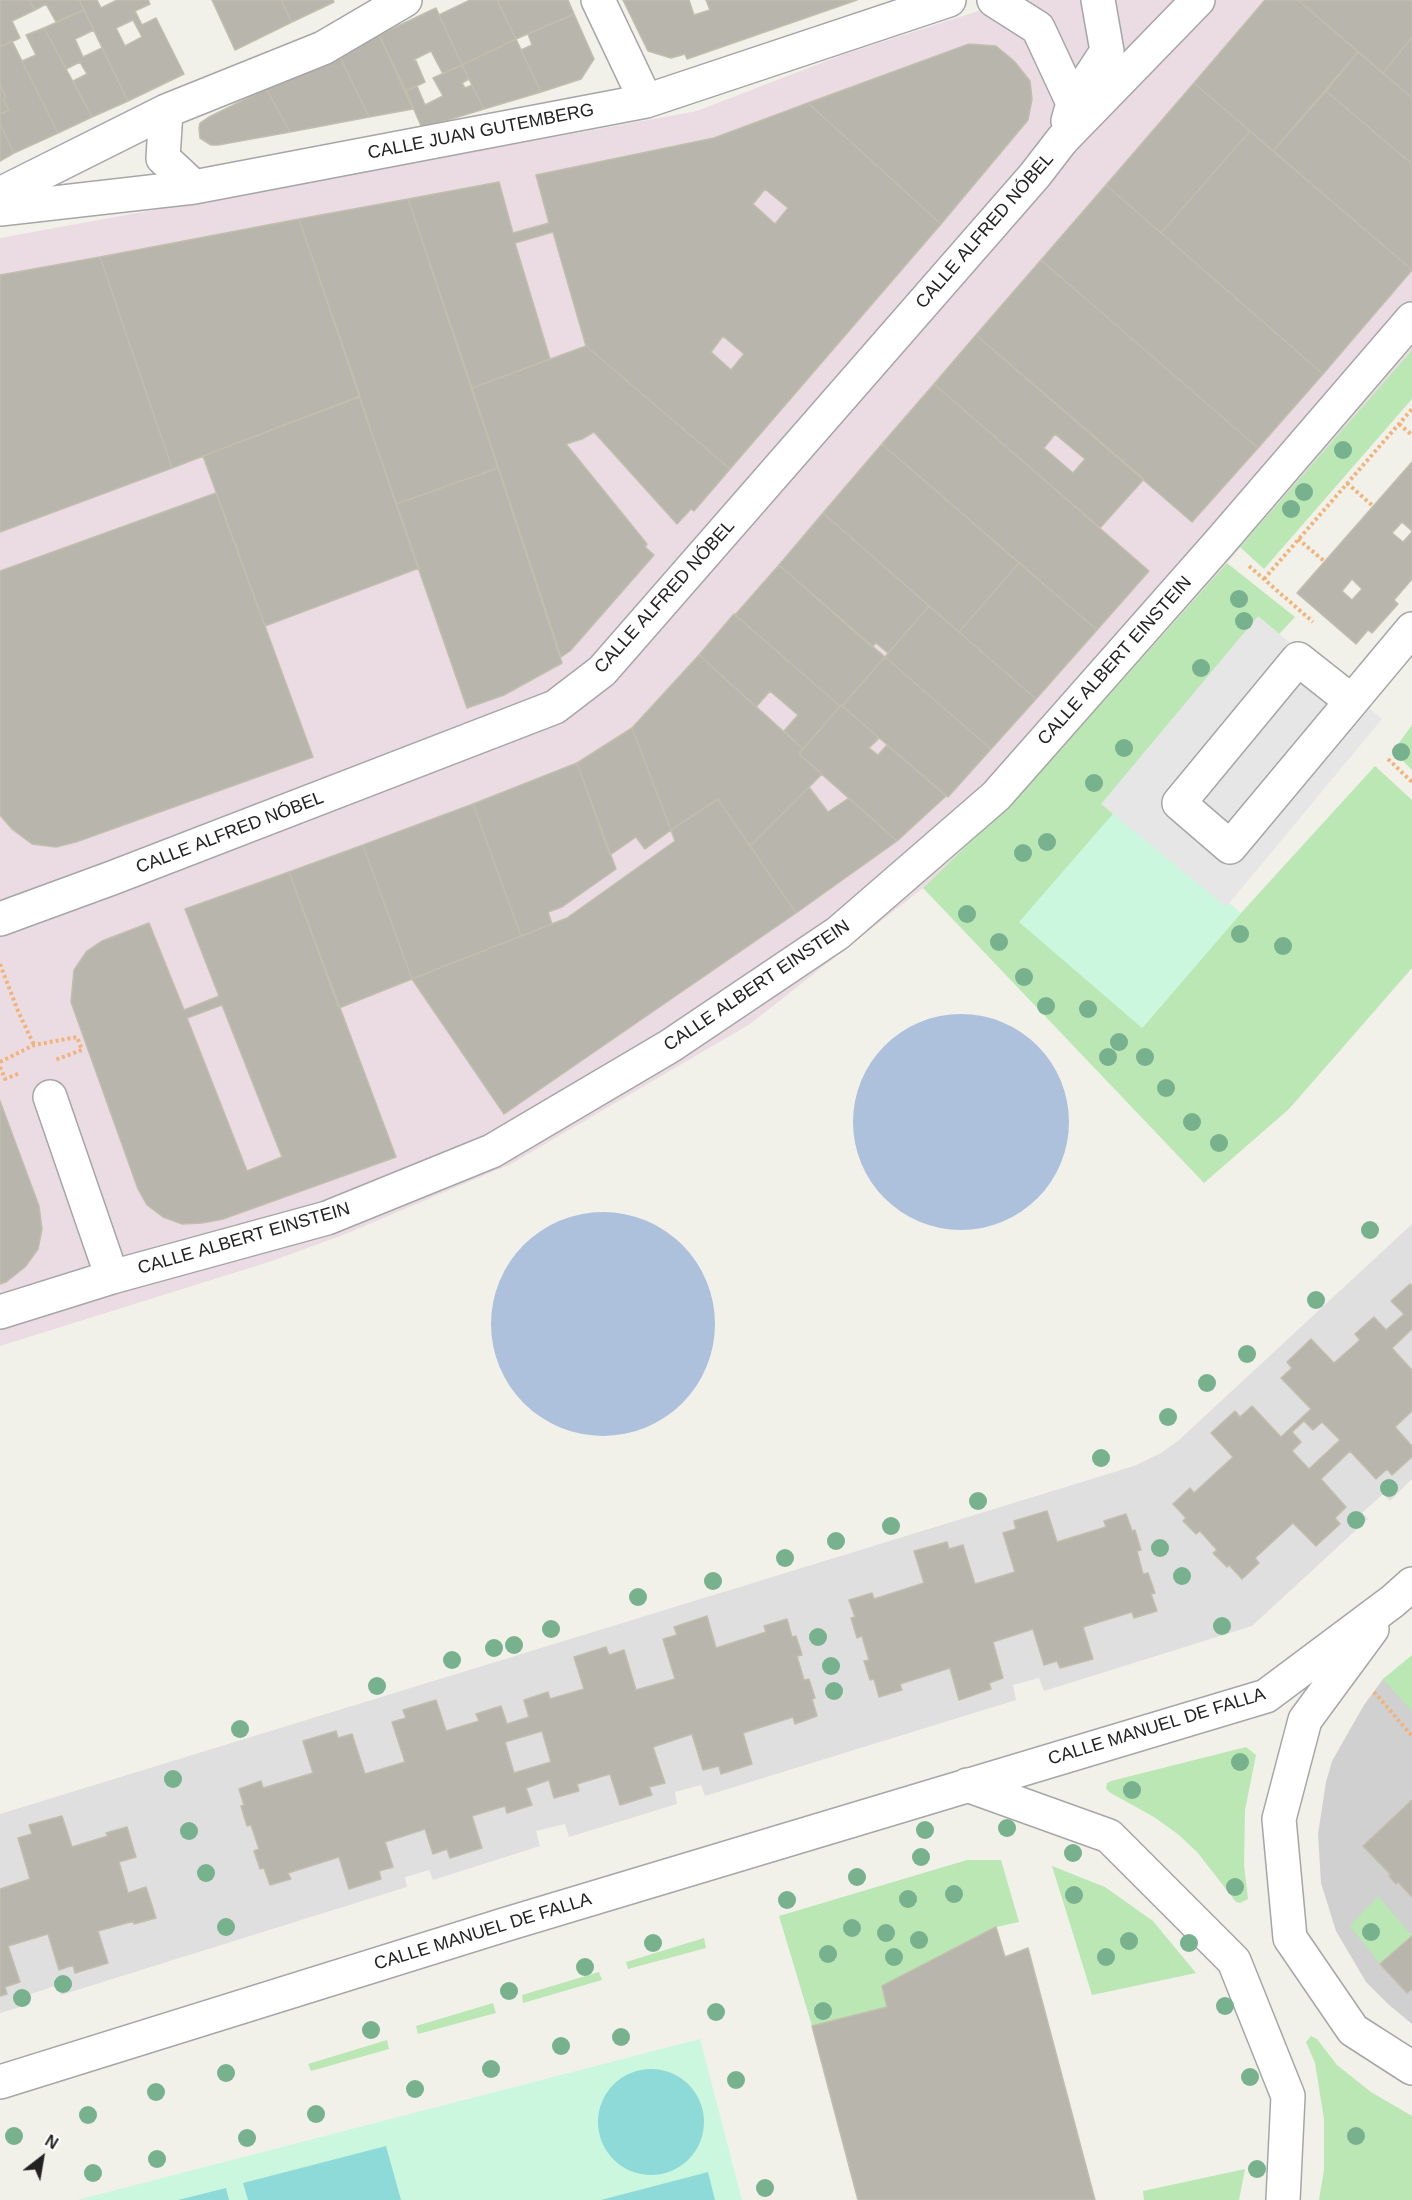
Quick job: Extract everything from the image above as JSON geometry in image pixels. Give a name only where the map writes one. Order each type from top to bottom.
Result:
[{"type":"street","points":[[0,194],[166,111],[323,48],[405,0]]},
{"type":"street","points":[[598,0],[646,101]]},
{"type":"street","name":"CALLE JUAN GUTEMBERG","points":[[0,209],[194,187],[646,101],[949,0]]},
{"type":"street","points":[[994,0],[1038,28],[1073,103]]},
{"type":"street","name":"CALLE ALFRED NÓBEL","points":[[1062,140],[1073,103],[1107,51],[1098,0]]},
{"type":"street","name":"CALLE ALFRED NÓBEL","points":[[0,919],[123,874],[555,707],[602,671],[1027,184],[1062,140],[1196,2]]},
{"type":"street","points":[[166,111],[163,158],[194,187]]},
{"type":"street","name":"CALLE ALBERT EINSTEIN","points":[[0,1312],[112,1277],[327,1218],[492,1151],[670,1046],[838,933],[996,796],[1221,542],[1412,320]]},
{"type":"street","points":[[1350,700],[1298,659],[1179,803],[1230,847],[1350,700],[1412,629]]},
{"type":"street","points":[[50,1097],[112,1277]]},
{"type":"street","name":"CALLE MANUEL DE FALLA","points":[[0,2082],[507,1924],[1266,1696],[1402,1592]]},
{"type":"street","name":"CALLE MANUEL DE FALLA","points":[[1402,1592],[1305,1720],[1279,1819],[1290,1938],[1353,2030],[1412,2068]]},
{"type":"street","points":[[967,1785],[1109,1836],[1234,1961],[1288,2096],[1283,2200]]},
{"type":"path","points":[[1264,579],[1412,409]]},
{"type":"path","points":[[1399,424],[1412,435]]},
{"type":"path","points":[[1347,483],[1373,506]]},
{"type":"path","points":[[1298,539],[1324,561]]},
{"type":"path","points":[[1221,542],[1314,623]]},
{"type":"path","points":[[1388,759],[1412,782]]},
{"type":"path","points":[[0,964],[34,1046],[0,1062]]},
{"type":"path","points":[[1374,1692],[1412,1736]]},
{"type":"shaded area","points":[[1012,0],[1412,0],[1412,350],[1227,563],[1027,787],[923,888],[750,1024],[511,1164],[348,1233],[272,1261],[0,1346],[0,238],[697,111],[842,55]]},
{"type":"shaded area","points":[[1258,616],[1382,719],[1226,907],[1101,804]]},
{"type":"shaded area","points":[[961,1014],[982,1016],[1002,1022],[1021,1032],[1037,1046],[1051,1062],[1061,1081],[1067,1101],[1069,1122],[1067,1143],[1061,1163],[1051,1182],[1037,1198],[1021,1212],[1002,1222],[982,1228],[961,1230],[940,1228],[920,1222],[901,1212],[885,1198],[871,1182],[861,1163],[855,1143],[853,1122],[855,1101],[861,1081],[871,1062],[885,1046],[901,1032],[920,1022],[940,1016]]},
{"type":"shaded area","points":[[603,1212],[625,1214],[656,1225],[674,1237],[690,1253],[702,1271],[710,1291],[715,1324],[713,1346],[702,1377],[690,1395],[674,1411],[656,1423],[636,1431],[603,1436],[581,1434],[550,1423],[532,1411],[516,1395],[504,1377],[496,1357],[491,1324],[493,1302],[504,1271],[516,1253],[532,1237],[550,1225],[570,1217]]},
{"type":"shaded area","points":[[1412,1224],[1412,1479],[1390,1501],[1383,1494],[1362,1513],[1368,1519],[1252,1626],[1044,1691],[1039,1678],[1013,1685],[1016,1700],[705,1796],[701,1785],[675,1792],[677,1804],[569,1837],[565,1824],[536,1831],[540,1846],[433,1880],[429,1870],[405,1877],[407,1887],[61,1995],[58,1985],[28,1995],[30,2004],[0,2013],[0,1814],[1134,1466],[1161,1453],[1179,1440]]},
{"type":"shaded area","points":[[1402,1665],[1412,1676],[1412,2024],[1366,1982],[1336,1931],[1321,1883],[1318,1834],[1326,1782],[1332,1761],[1364,1705],[1383,1679]]},
{"type":"shaded area","points":[[651,2069],[671,2073],[688,2085],[700,2102],[704,2122],[700,2142],[688,2159],[671,2171],[651,2175],[631,2171],[614,2159],[602,2142],[598,2122],[602,2102],[614,2085],[631,2073]]},
{"type":"shaded area","points":[[386,2146],[401,2200],[248,2200],[243,2183]]},
{"type":"shaded area","points":[[708,2172],[715,2200],[601,2200]]},
{"type":"shaded area","points":[[226,2188],[229,2200],[178,2200]]},
{"type":"green space","points":[[1412,350],[1412,399],[1264,569],[1240,547]]},
{"type":"green space","points":[[1227,563],[1295,617],[1118,808],[1142,1028],[1241,913],[1375,766],[1412,800],[1412,968],[1289,1109],[1204,1183],[923,888],[1027,787]]},
{"type":"green space","points":[[1412,725],[1412,770],[1393,751]]},
{"type":"green space","points":[[1118,808],[1241,913],[1142,1028],[1019,922]]},
{"type":"green space","points":[[1412,1655],[1412,1711],[1383,1679]]},
{"type":"green space","points":[[1246,1747],[1256,1755],[1245,1810],[1244,1865],[1248,1899],[1240,1903],[1236,1902],[1198,1853],[1179,1835],[1106,1788],[1107,1783],[1111,1781]]},
{"type":"green space","points":[[967,1860],[1001,1860],[1019,1922],[996,1927],[882,1986],[887,2007],[812,2026],[779,1916]]},
{"type":"green space","points":[[1052,1866],[1105,1887],[1153,1921],[1196,1973],[1092,1995]]},
{"type":"green space","points":[[1378,1896],[1412,1936],[1380,1964],[1350,1926]]},
{"type":"green space","points":[[704,1938],[706,1948],[628,1969],[626,1962]]},
{"type":"green space","points":[[599,1972],[602,1980],[523,2003],[522,1995]]},
{"type":"green space","points":[[493,2003],[496,2013],[418,2034],[416,2026]]},
{"type":"green space","points":[[1311,2036],[1317,2039],[1337,2065],[1371,2092],[1412,2116],[1412,2200],[1319,2200],[1324,2170],[1324,2119],[1315,2063],[1306,2042]]},
{"type":"green space","points":[[700,2039],[742,2200],[77,2200]]},
{"type":"green space","points":[[387,2040],[389,2049],[311,2071],[308,2064]]},
{"type":"green space","points":[[1245,2169],[1239,2200],[1144,2200],[1143,2191]]},
{"type":"building","points":[[0,0],[29,0],[35,10],[12,21],[20,38],[2,46],[0,43]]},
{"type":"building","points":[[29,0],[79,0],[84,10],[56,22],[46,4],[35,10]]},
{"type":"building","points":[[79,0],[97,0],[101,8],[117,0],[148,0],[150,4],[135,11],[142,25],[156,18],[184,74],[128,101]],"holes":[[[133,20],[142,37],[125,46],[116,28]]]},
{"type":"building","points":[[212,0],[281,0],[292,22],[235,50]]},
{"type":"building","points":[[281,0],[333,0],[334,2],[292,22]]},
{"type":"building","points":[[470,0],[497,0],[516,39],[462,65],[439,15]]},
{"type":"building","points":[[497,0],[568,0],[574,14],[516,39]]},
{"type":"building","points":[[623,0],[689,0],[694,15],[710,10],[706,0],[857,0],[687,59],[685,54],[671,58],[648,51]]},
{"type":"building","points":[[1265,0],[1298,0],[1358,52],[1273,151],[1194,83]]},
{"type":"building","points":[[1298,0],[1412,0],[1412,37],[1383,73]]},
{"type":"building","points":[[436,8],[462,65],[443,74],[431,51],[413,60],[416,61],[425,82],[406,91],[379,35]]},
{"type":"building","points":[[84,10],[94,30],[75,39],[83,57],[102,48],[128,101],[92,117],[73,81],[87,74],[80,62],[66,69],[44,28]]},
{"type":"building","points":[[574,14],[594,59],[581,79],[541,92],[521,50],[532,45],[528,34]]},
{"type":"building","points":[[44,28],[92,117],[58,133],[22,61],[36,55],[26,35]]},
{"type":"building","points":[[379,35],[413,109],[369,117],[339,55]]},
{"type":"building","points":[[1412,37],[1412,98],[1383,73]]},
{"type":"building","points":[[516,39],[541,92],[484,109],[462,65]]},
{"type":"building","points":[[12,41],[58,133],[14,153],[0,124],[0,114],[9,110],[3,99],[6,97],[0,85],[0,43],[2,46]]},
{"type":"building","points":[[969,44],[996,46],[1014,61],[1030,81],[1032,99],[1028,120],[941,224],[808,103]]},
{"type":"building","points":[[1358,52],[1412,98],[1412,164],[1326,91]]},
{"type":"building","points":[[339,55],[369,117],[290,132],[266,89]]},
{"type":"building","points":[[462,65],[469,79],[462,83],[465,88],[472,85],[484,109],[422,128],[406,91],[417,86],[425,105],[443,96],[433,78]]},
{"type":"building","points":[[1194,83],[1250,131],[1161,233],[1106,185]]},
{"type":"building","points":[[0,85],[6,97],[3,99],[9,110],[0,114]]},
{"type":"building","points":[[266,89],[290,132],[218,145],[211,145],[200,138],[200,123]]},
{"type":"building","points":[[1326,91],[1412,164],[1412,270],[1273,151]]},
{"type":"building","points":[[808,103],[941,224],[730,469],[586,346],[553,232],[515,243],[550,359],[472,388],[408,199],[499,182],[513,233],[549,223],[536,175],[714,138]],"holes":[[[765,189],[788,208],[775,224],[753,204]],[[723,336],[744,354],[731,370],[711,352]]]},
{"type":"building","points":[[0,124],[14,153],[0,161]]},
{"type":"building","points":[[1250,131],[1412,270],[1323,374],[1161,233]]},
{"type":"building","points":[[1106,185],[1323,374],[1258,448],[1041,260]]},
{"type":"building","points":[[408,199],[498,468],[396,504],[299,219]]},
{"type":"building","points":[[299,219],[360,396],[172,468],[100,257]]},
{"type":"building","points":[[100,257],[172,468],[0,532],[0,275]]},
{"type":"building","points":[[1041,260],[1258,448],[1192,522],[976,335]]},
{"type":"building","points":[[976,335],[1144,479],[1100,528],[934,384]],"holes":[[[1055,434],[1085,459],[1073,473],[1044,448]]]},
{"type":"building","points":[[586,346],[730,469],[694,511],[691,509],[677,524],[594,432],[566,444],[647,544],[645,547],[654,555],[570,651],[561,657],[472,388]]},
{"type":"building","points":[[934,384],[1149,571],[1097,630],[882,444]]},
{"type":"building","points":[[359,397],[419,568],[265,626],[203,456]]},
{"type":"building","points":[[882,444],[1019,563],[959,632],[823,513]]},
{"type":"building","points":[[1412,462],[1412,531],[1402,522],[1392,533],[1403,542],[1412,532],[1412,579],[1394,600],[1398,604],[1372,633],[1368,630],[1356,644],[1297,593]],"holes":[[[1352,579],[1362,589],[1352,600],[1342,591]]]},
{"type":"building","points":[[498,468],[562,663],[504,695],[467,708],[396,504]]},
{"type":"building","points":[[216,493],[313,757],[76,842],[56,847],[32,844],[12,829],[0,815],[0,571]]},
{"type":"building","points":[[823,513],[929,606],[888,653],[876,643],[872,647],[779,565]]},
{"type":"building","points":[[1019,563],[1097,630],[1036,699],[959,632]]},
{"type":"building","points":[[779,565],[885,657],[842,706],[735,615]]},
{"type":"building","points":[[929,606],[1036,699],[991,749],[885,657]]},
{"type":"building","points":[[734,614],[840,706],[803,749],[784,731],[798,715],[770,691],[756,707],[699,655]]},
{"type":"building","points":[[699,655],[803,749],[799,754],[822,774],[750,846],[718,799],[671,830],[632,728]]},
{"type":"building","points":[[885,657],[991,749],[948,797],[842,706]]},
{"type":"building","points":[[841,705],[879,738],[869,748],[878,755],[887,745],[946,796],[897,841],[799,754]]},
{"type":"building","points":[[632,728],[671,830],[645,849],[636,837],[610,855],[577,763]]},
{"type":"building","points":[[577,763],[616,869],[562,907],[548,912],[552,924],[521,936],[473,804]]},
{"type":"building","points":[[809,787],[828,812],[849,798],[897,841],[796,913],[750,846]]},
{"type":"building","points":[[718,799],[796,913],[504,1114],[412,979],[567,918],[675,841],[671,830]]},
{"type":"building","points":[[473,804],[521,936],[412,979],[363,845]]},
{"type":"building","points":[[363,845],[412,979],[339,1008],[289,872]]},
{"type":"building","points":[[289,872],[396,1157],[223,1219],[182,1224],[163,1217],[147,1205],[138,1189],[71,1002],[74,970],[87,951],[102,941],[149,923],[184,1010],[219,996],[185,909]],"holes":[[[222,1005],[282,1157],[247,1171],[187,1018]]]},
{"type":"building","points":[[0,1101],[39,1206],[42,1229],[38,1249],[25,1267],[0,1284]]},
{"type":"building","points":[[1410,1284],[1412,1286],[1412,1329],[1392,1348],[1412,1370],[1412,1411],[1395,1427],[1412,1446],[1412,1457],[1392,1475],[1387,1469],[1376,1479],[1350,1451],[1321,1479],[1346,1507],[1335,1518],[1340,1524],[1316,1546],[1293,1523],[1255,1558],[1259,1563],[1242,1579],[1213,1553],[1217,1550],[1200,1531],[1196,1534],[1183,1521],[1186,1518],[1173,1504],[1190,1488],[1194,1493],[1233,1457],[1211,1433],[1235,1411],[1240,1417],[1252,1406],[1281,1437],[1311,1409],[1281,1378],[1292,1368],[1287,1362],[1311,1339],[1334,1363],[1360,1340],[1355,1334],[1374,1317],[1386,1330],[1404,1314],[1391,1301]],"holes":[[[1304,1421],[1313,1430],[1322,1422],[1340,1440],[1309,1469],[1292,1451],[1301,1442],[1292,1432]]]},
{"type":"building","points":[[1047,1511],[1057,1542],[1106,1527],[1104,1521],[1126,1514],[1132,1531],[1135,1530],[1141,1550],[1137,1551],[1143,1574],[1148,1573],[1155,1593],[1151,1594],[1157,1611],[1134,1618],[1132,1612],[1083,1627],[1093,1659],[1060,1668],[1057,1661],[1044,1665],[1033,1629],[993,1642],[1003,1678],[989,1683],[991,1689],[959,1700],[950,1668],[900,1684],[902,1690],[879,1697],[874,1679],[870,1680],[864,1661],[869,1660],[862,1636],[857,1638],[851,1618],[855,1617],[849,1600],[872,1593],[874,1599],[924,1583],[914,1551],[947,1542],[949,1549],[963,1545],[975,1584],[1015,1572],[1003,1533],[1016,1529],[1014,1521]]},
{"type":"building","points":[[707,1616],[716,1648],[766,1632],[764,1626],[787,1619],[792,1637],[796,1636],[802,1655],[797,1656],[804,1680],[809,1679],[815,1698],[812,1699],[817,1716],[795,1724],[793,1717],[743,1733],[752,1764],[721,1774],[719,1766],[703,1770],[692,1734],[653,1747],[665,1783],[649,1787],[652,1795],[620,1805],[610,1774],[577,1784],[579,1791],[554,1798],[549,1780],[526,1788],[532,1805],[507,1813],[505,1806],[472,1816],[482,1848],[450,1858],[447,1849],[433,1854],[425,1829],[385,1842],[393,1867],[379,1871],[381,1879],[349,1889],[339,1857],[288,1873],[291,1879],[270,1885],[264,1868],[260,1869],[254,1851],[259,1849],[251,1825],[247,1826],[239,1789],[261,1781],[263,1788],[313,1773],[303,1741],[336,1731],[338,1738],[352,1734],[365,1774],[405,1762],[392,1722],[406,1718],[403,1710],[436,1700],[446,1731],[479,1721],[476,1714],[501,1706],[507,1724],[529,1717],[524,1700],[548,1692],[550,1699],[584,1689],[574,1657],[606,1647],[609,1655],[624,1650],[636,1690],[675,1679],[663,1639],[677,1635],[674,1627]],"holes":[[[542,1731],[551,1762],[514,1773],[505,1742]]]},
{"type":"building","points":[[1412,1800],[1412,1897],[1398,1882],[1396,1884],[1389,1876],[1391,1875],[1363,1846]]},
{"type":"building","points":[[62,1816],[72,1847],[108,1836],[106,1833],[127,1827],[136,1857],[119,1862],[128,1893],[146,1887],[156,1918],[134,1924],[134,1921],[98,1931],[108,1963],[75,1973],[73,1965],[59,1970],[48,1934],[8,1946],[20,1982],[5,1987],[7,1994],[0,1996],[0,1889],[30,1879],[18,1838],[32,1834],[29,1825]]},
{"type":"building","points":[[996,1927],[1005,1957],[1028,1948],[1095,2200],[858,2200],[812,2026],[887,2007],[882,1986]]},
{"type":"building","points":[[1412,1936],[1412,1989],[1407,1993],[1380,1964]]}]
